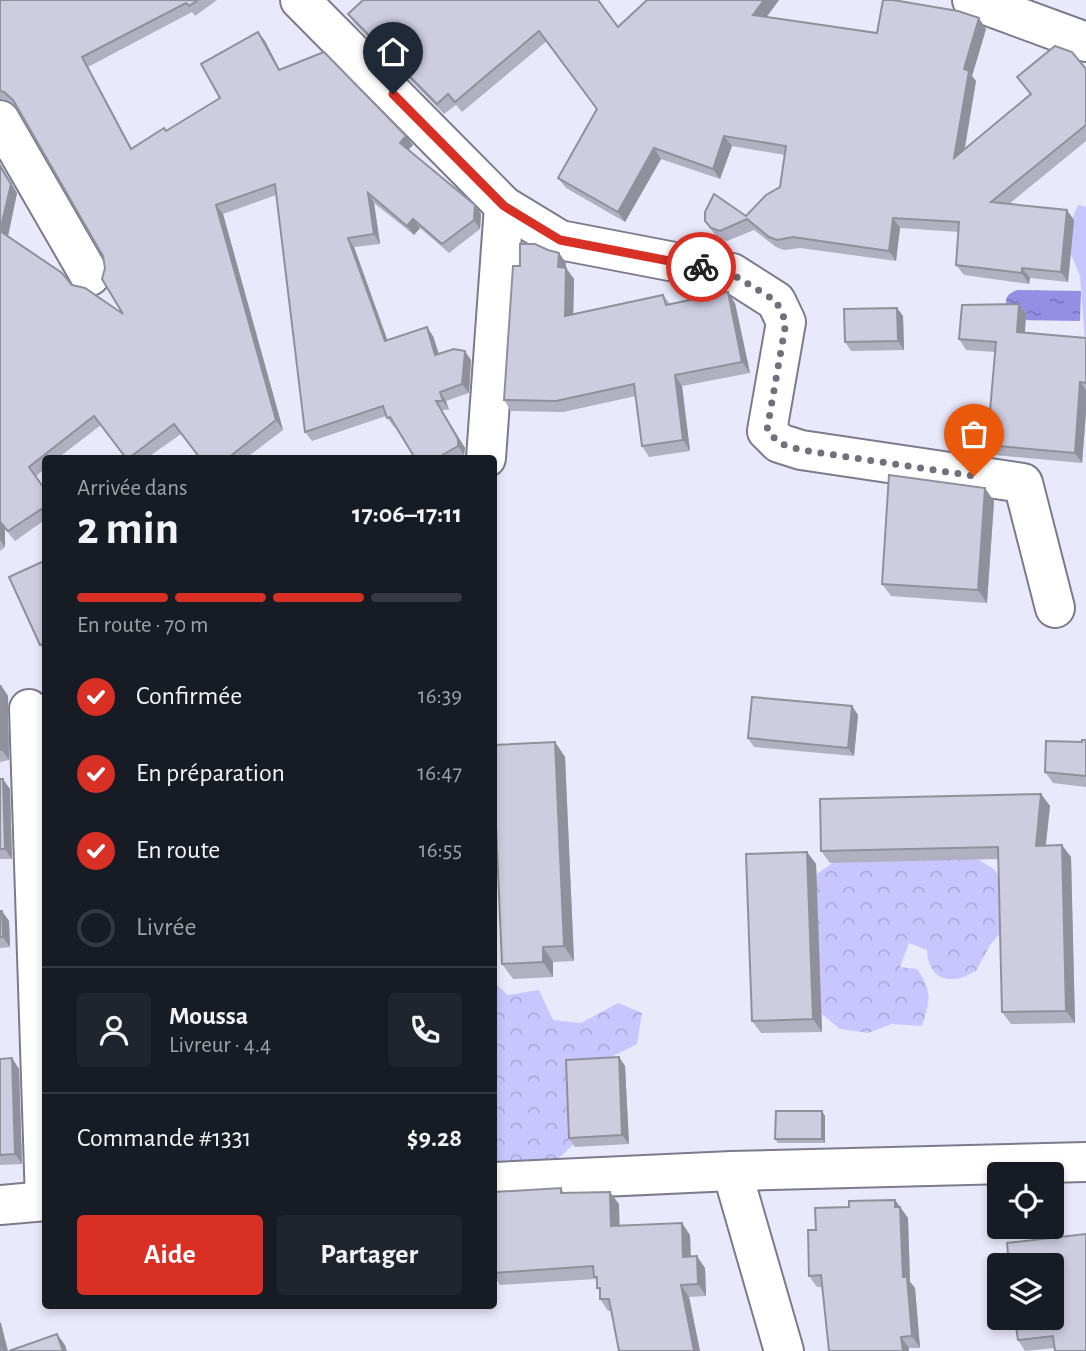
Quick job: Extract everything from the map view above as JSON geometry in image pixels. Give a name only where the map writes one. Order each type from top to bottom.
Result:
[{"type":"street","points":[[300,0],[504,206],[560,240],[732,274],[776,301],[786,322],[767,430],[779,443],[801,450],[1023,483],[1055,608]]},
{"type":"street","points":[[972,0],[1086,42]]},
{"type":"street","points":[[0,120],[90,275]]},
{"type":"street","points":[[486,455],[504,206]]},
{"type":"street","points":[[29,709],[42,1109]]},
{"type":"street","points":[[497,1182],[732,1171],[1086,1162]]},
{"type":"street","points":[[732,1171],[784,1351]]},
{"type":"street","points":[[0,1205],[42,1201]]},
{"type":"green space","points":[[1078,205],[1086,207],[1086,356],[1080,276],[1064,238]]},
{"type":"green space","points":[[965,851],[995,870],[1017,914],[990,945],[976,971],[960,978],[941,977],[933,971],[927,950],[909,943],[900,967],[917,969],[926,984],[928,1003],[922,1026],[892,1024],[868,1033],[840,1029],[811,1005],[805,882],[846,854]]},
{"type":"green space","points":[[497,986],[508,995],[539,990],[553,1020],[581,1023],[618,1003],[642,1013],[637,1044],[611,1057],[587,1078],[586,1133],[551,1165],[497,1167]]},
{"type":"water","points":[[1017,290],[1081,291],[1080,321],[1016,320],[1006,300]]},
{"type":"building","points":[[0,0],[198,0],[189,6],[186,3],[82,57],[131,149],[220,98],[201,64],[258,32],[279,70],[324,52],[406,136],[400,143],[475,205],[474,220],[442,244],[413,219],[407,226],[368,193],[374,234],[348,238],[385,341],[427,327],[435,355],[454,349],[465,351],[462,384],[440,392],[443,401],[436,401],[458,439],[458,446],[442,455],[413,455],[390,417],[387,418],[383,406],[305,432],[275,184],[216,205],[276,420],[232,455],[198,455],[174,424],[133,455],[124,455],[94,416],[29,467],[42,485],[42,509],[8,531],[0,522],[0,231],[62,273],[72,285],[85,288],[123,314],[102,279],[105,268],[103,256],[13,100],[0,91]]},
{"type":"building","points":[[363,0],[598,0],[618,27],[647,0],[764,0],[753,15],[877,33],[883,0],[958,11],[979,18],[964,69],[969,71],[954,158],[1031,94],[1017,77],[1055,46],[1072,52],[1086,69],[1086,125],[991,202],[1067,210],[1061,272],[1022,268],[1022,273],[956,265],[959,222],[893,218],[889,251],[793,237],[777,240],[769,237],[747,219],[720,231],[711,228],[705,221],[705,212],[714,194],[746,216],[766,195],[780,187],[786,146],[724,136],[713,169],[654,148],[618,212],[558,178],[597,109],[539,31],[455,102],[448,94],[437,104],[348,14]]},
{"type":"building","points":[[0,166],[11,184],[0,231]]},
{"type":"building","points":[[520,244],[535,244],[559,253],[558,267],[566,268],[565,316],[663,295],[666,305],[728,292],[742,362],[675,375],[683,440],[642,446],[634,384],[556,401],[504,400],[513,266],[520,266]]},
{"type":"building","points":[[1019,304],[1017,332],[1086,338],[1086,383],[1080,382],[1075,453],[987,445],[996,342],[959,339],[962,305]]},
{"type":"building","points":[[897,308],[898,341],[845,342],[844,309]]},
{"type":"building","points":[[889,475],[985,488],[978,590],[882,584]]},
{"type":"building","points":[[42,562],[42,644],[40,645],[9,577]]},
{"type":"building","points":[[0,685],[2,750],[0,750]]},
{"type":"building","points":[[752,697],[852,706],[848,748],[748,738]]},
{"type":"building","points":[[1086,740],[1086,776],[1045,772],[1046,741]]},
{"type":"building","points":[[555,742],[564,946],[543,947],[543,962],[502,964],[497,849],[497,745]]},
{"type":"building","points":[[0,779],[3,779],[5,849],[0,849]]},
{"type":"building","points":[[1041,794],[1036,846],[1062,845],[1066,1011],[1002,1012],[998,847],[821,851],[820,799]]},
{"type":"building","points":[[807,852],[813,1019],[752,1021],[746,854]]},
{"type":"building","points":[[2,911],[3,937],[0,937]]},
{"type":"building","points":[[619,1057],[622,1135],[569,1138],[566,1060]]},
{"type":"building","points":[[12,1058],[15,1154],[0,1155],[0,1059]]},
{"type":"building","points":[[776,1111],[822,1111],[822,1139],[775,1139]]},
{"type":"building","points":[[561,1188],[561,1193],[610,1192],[611,1226],[682,1223],[683,1257],[697,1256],[698,1284],[681,1285],[694,1351],[619,1351],[609,1299],[600,1299],[600,1288],[597,1288],[593,1266],[497,1273],[497,1192]]},
{"type":"building","points":[[895,1200],[895,1207],[900,1207],[903,1277],[907,1277],[912,1336],[901,1337],[903,1351],[829,1351],[821,1275],[809,1276],[808,1230],[816,1230],[815,1208],[849,1207],[849,1201]]},
{"type":"building","points":[[1086,1234],[1086,1351],[1055,1351],[1053,1336],[1018,1340],[1017,1330],[1064,1330],[1064,1253],[1008,1253],[1007,1243],[1064,1239],[1064,1237]]},
{"type":"building","points":[[57,1334],[63,1351],[9,1351]]},
{"type":"way so far","points":[[701,267],[732,274],[776,301],[786,322],[767,430],[779,443],[801,450],[974,476]]},
{"type":"route","points":[[393,94],[504,206],[560,240],[701,267]]}]
